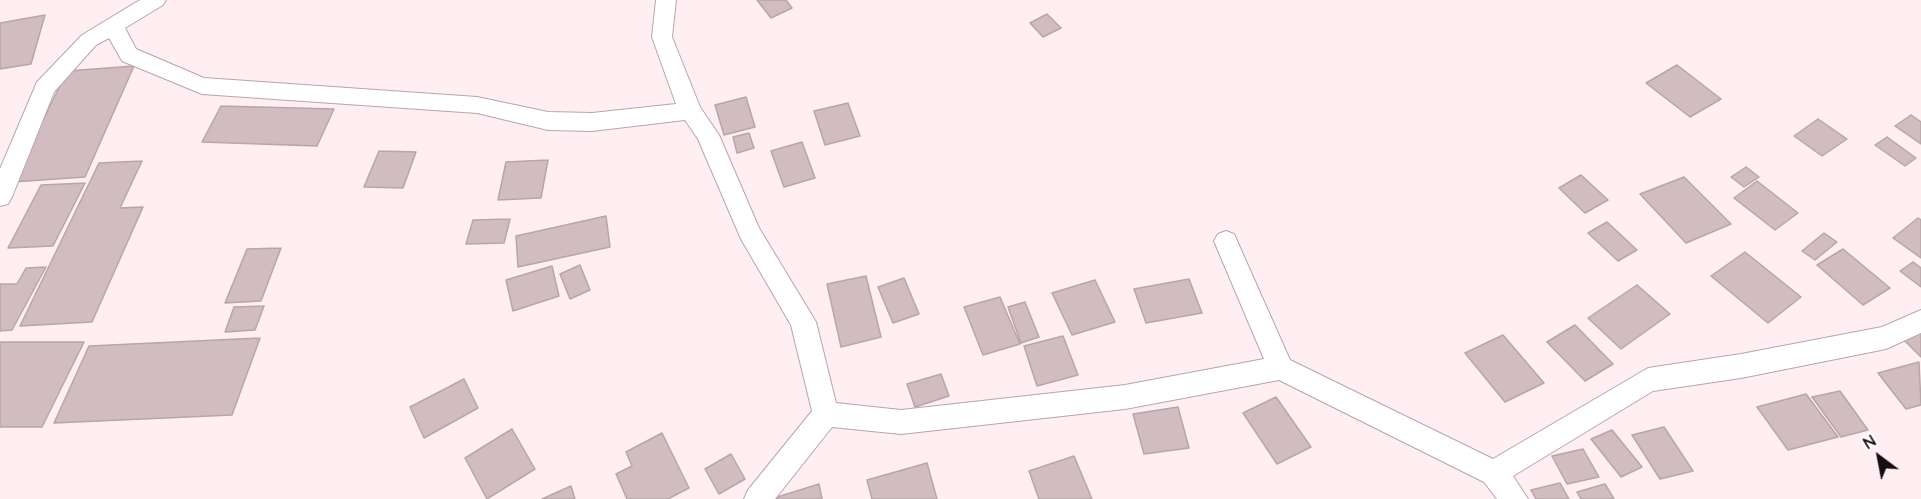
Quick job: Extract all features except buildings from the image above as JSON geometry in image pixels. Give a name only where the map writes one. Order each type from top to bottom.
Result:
[{"type":"street","points":[[666,0],[662,37],[690,111],[708,135],[749,232],[803,322],[826,414]]},
{"type":"street","points":[[0,197],[45,88],[89,40],[148,2]]},
{"type":"street","points":[[113,26],[129,56],[202,86],[477,105],[548,121],[592,122],[690,111]]},
{"type":"street","points":[[1226,241],[1281,368]]},
{"type":"street","points":[[1494,473],[1648,380],[1741,366],[1886,338],[1921,321]]},
{"type":"street","points":[[826,414],[901,422],[1125,397],[1281,368],[1494,473],[1514,499]]},
{"type":"street","points":[[758,499],[826,414]]}]
